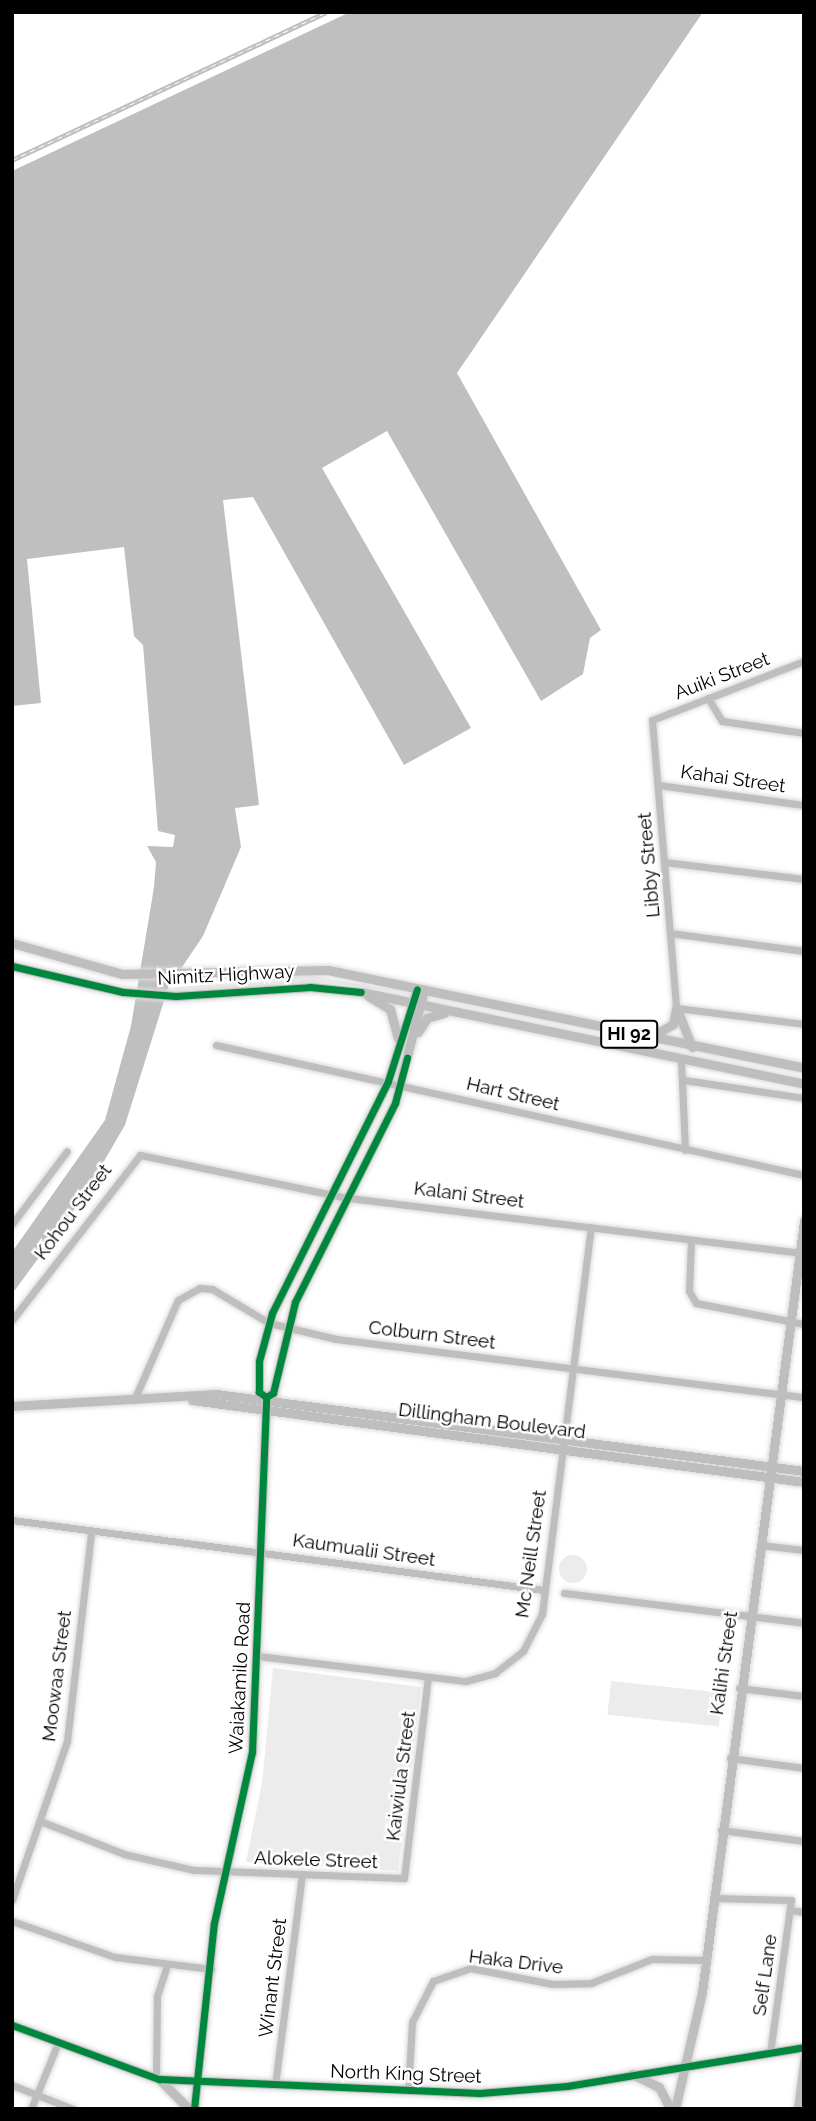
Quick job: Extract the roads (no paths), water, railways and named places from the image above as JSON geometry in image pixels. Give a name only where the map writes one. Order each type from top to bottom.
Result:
[{"type":"main road","name":"Nimitz Highway","points":[[12,943],[122,974],[185,976],[328,970],[644,1038],[804,1068]]},
{"type":"main road","name":"Nimitz Highway","points":[[12,966],[123,992],[176,996],[310,986],[360,992],[681,1061],[804,1084]]},
{"type":"main road","name":"Waiakamilo Road","points":[[266,1398],[259,1392],[259,1361],[269,1323],[388,1081],[421,989]]},
{"type":"main road","points":[[360,992],[390,1009],[398,1053]]},
{"type":"main road","name":"Waiakamilo Road","points":[[191,2109],[198,2081],[211,1969],[227,1873],[249,1783],[258,1656],[266,1398],[273,1393],[285,1329],[400,1084],[416,1004]]},
{"type":"main road","points":[[644,1038],[670,1027],[676,1008]]},
{"type":"main road","points":[[676,1008],[683,1036],[695,1048]]},
{"type":"main road","points":[[407,1059],[421,1023],[449,1012]]},
{"type":"main road","points":[[790,1066],[804,1062]]},
{"type":"main road","points":[[791,1082],[804,1091]]},
{"type":"main road","name":"Kalihi Street","points":[[672,2109],[687,2064],[706,1960],[738,1688],[771,1467],[789,1322],[802,1253],[804,1221]]},
{"type":"main road","name":"Dillingham Boulevard","points":[[176,1398],[804,1471]]},
{"type":"main road","name":"Dillingham Boulevard","points":[[12,1406],[134,1399],[266,1398],[804,1482]]},
{"type":"main road","name":"North King Street","points":[[12,2025],[158,2079],[408,2090],[526,2091],[804,2047]]},
{"type":"main road","points":[[631,2074],[659,2087],[672,2109]]},
{"type":"main road","points":[[158,2079],[191,2109]]},
{"type":"street","name":"Auiki Street","points":[[652,720],[804,661]]},
{"type":"street","points":[[708,698],[722,721],[804,733]]},
{"type":"street","name":"Libby Street","points":[[652,720],[676,1008]]},
{"type":"street","name":"Kahai Street","points":[[658,785],[804,805]]},
{"type":"street","points":[[664,862],[804,879]]},
{"type":"street","points":[[670,933],[804,951]]},
{"type":"street","points":[[676,1008],[804,1024]]},
{"type":"street","name":"Hart Street","points":[[216,1045],[804,1175]]},
{"type":"street","points":[[681,1061],[684,1080],[685,1150]]},
{"type":"street","points":[[684,1080],[804,1098]]},
{"type":"street","points":[[12,1224],[67,1151]]},
{"type":"street","name":"Kalani Street","points":[[134,1157],[348,1198],[802,1253]]},
{"type":"street","name":"Kohou Street","points":[[12,1320],[134,1157]]},
{"type":"street","name":"Mc Neill Street","points":[[258,1656],[428,1678],[478,1679],[515,1659],[538,1628],[591,1227]]},
{"type":"street","points":[[691,1240],[689,1291],[695,1303],[804,1324]]},
{"type":"street","name":"Colburn Street","points":[[134,1399],[186,1292],[212,1289],[269,1323],[285,1329],[804,1397]]},
{"type":"street","name":"Kaumualii Street","points":[[12,1520],[91,1532],[260,1550],[544,1590]]},
{"type":"street","name":"Moowaa Street","points":[[12,1900],[67,1741],[91,1532]]},
{"type":"street","points":[[760,1545],[804,1550]]},
{"type":"street","points":[[564,1593],[804,1623]]},
{"type":"street","name":"Kaiwiula Street","points":[[404,1878],[428,1678]]},
{"type":"street","points":[[738,1688],[804,1696]]},
{"type":"street","points":[[730,1758],[804,1768]]},
{"type":"street","name":"Alokele Street","points":[[40,1821],[124,1854],[227,1873],[404,1878]]},
{"type":"street","points":[[721,1830],[804,1841]]},
{"type":"street","name":"Winant Street","points":[[275,2085],[302,1875]]},
{"type":"street","name":"Self Lane","points":[[713,1898],[791,1900],[770,2053]]},
{"type":"street","points":[[790,1910],[804,1912]]},
{"type":"street","points":[[12,1921],[64,1943],[167,1965],[211,1969]]},
{"type":"street","name":"Haka Drive","points":[[408,2090],[412,2022],[433,1981],[470,1968],[552,1984],[591,1983],[652,1959],[706,1960]]},
{"type":"street","points":[[158,2079],[155,2021],[167,1965]]},
{"type":"street","points":[[31,2109],[58,2043]]},
{"type":"street","points":[[797,2109],[804,2055]]},
{"type":"street","points":[[12,2085],[73,2109]]},
{"type":"railway","points":[[12,160],[326,12]]}]
